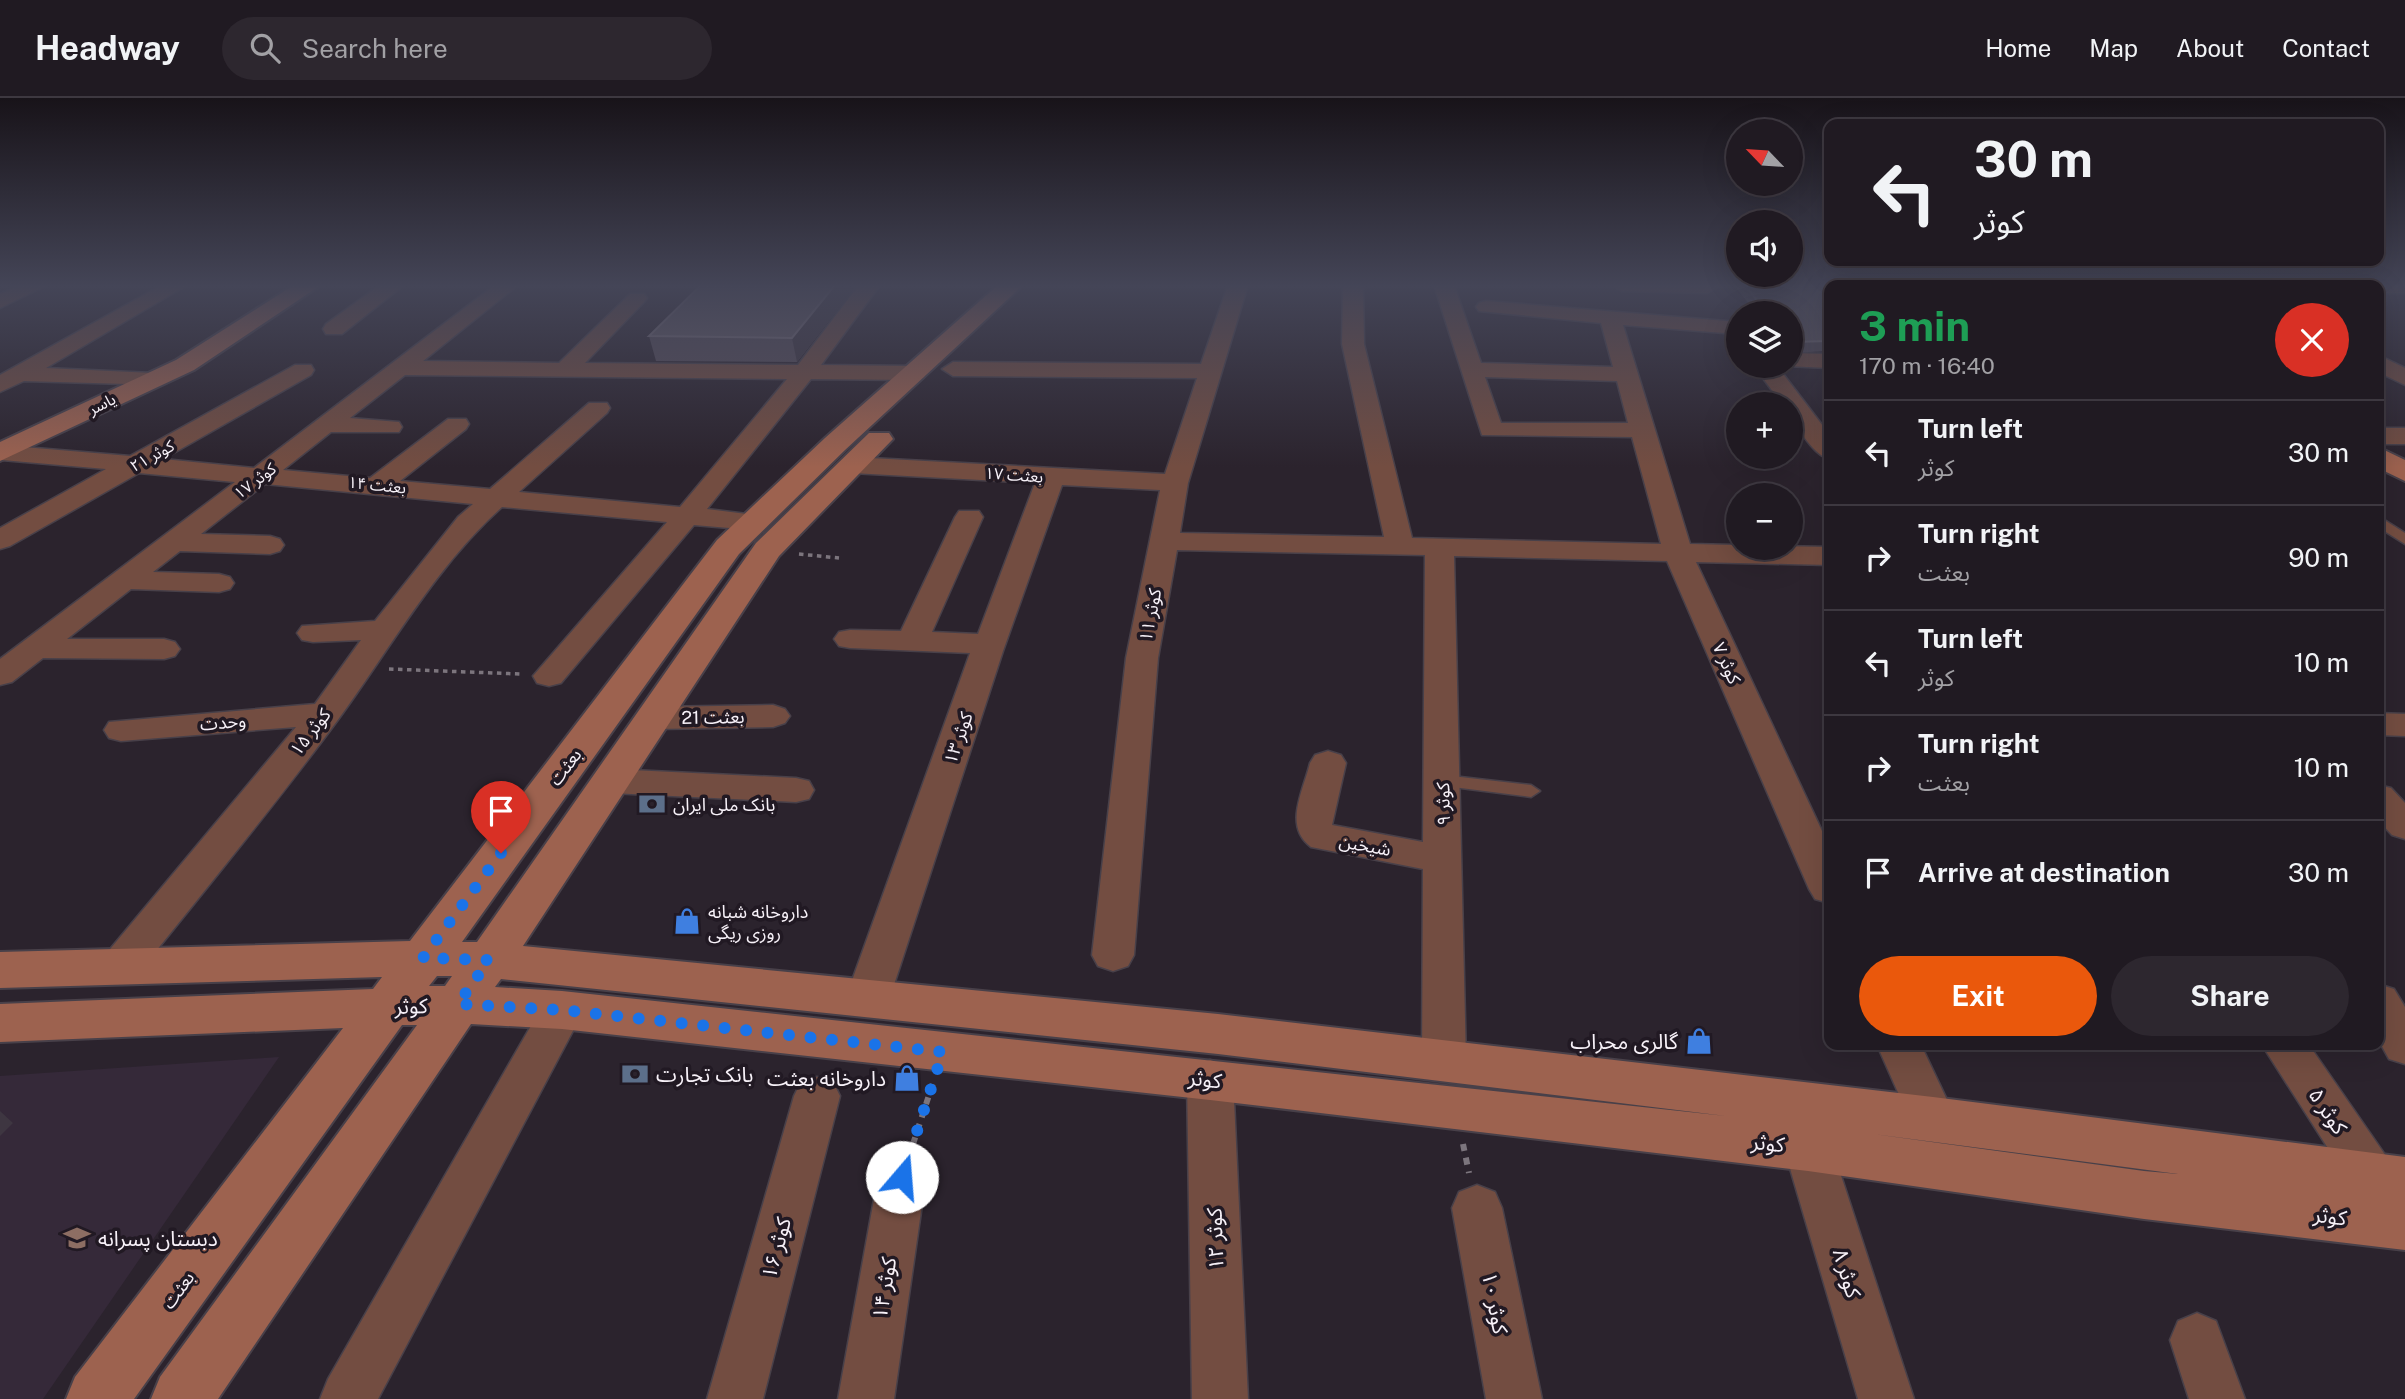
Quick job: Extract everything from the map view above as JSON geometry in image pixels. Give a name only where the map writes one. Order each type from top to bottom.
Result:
[{"type":"main road","name":"یاسر","points":[[1,453],[185,365],[215,346]]},
{"type":"main road","name":"بعثت","points":[[182,1399],[489,960],[767,550],[852,465],[916,387],[955,346]]},
{"type":"main road","name":"بعثت","points":[[97,1399],[728,547],[753,522],[967,346]]},
{"type":"main road","points":[[2384,441],[2405,456]]},
{"type":"main road","points":[[2384,459],[2405,472]]},
{"type":"main road","points":[[0,970],[423,958],[489,960],[867,1000],[1112,1022],[1933,1119],[2389,1179]]},
{"type":"main road","name":"کوثر","points":[[0,1023],[458,1004],[562,1010],[1210,1079],[1808,1148],[2144,1195],[2405,1225]]},
{"type":"street","points":[[10,379],[69,346]]},
{"type":"street","name":"کوثر ۱۷","points":[[0,675],[431,346]]},
{"type":"street","points":[[565,370],[589,346]]},
{"type":"street","points":[[549,676],[689,516],[826,346]]},
{"type":"street","name":"کوثر ۱۱","points":[[1113,955],[1142,658],[1175,483],[1219,346]]},
{"type":"street","points":[[1353,346],[1400,547]]},
{"type":"street","points":[[1464,346],[1491,430],[1644,430]]},
{"type":"street","name":"کوثر ۷","points":[[1619,346],[1678,553],[1824,878]]},
{"type":"street","points":[[628,372],[648,352]]},
{"type":"street","points":[[2384,354],[2405,377]]},
{"type":"street","points":[[1803,360],[1824,361]]},
{"type":"street","points":[[403,368],[806,373],[916,387],[1211,371]]},
{"type":"street","name":"کوثر ۲۱","points":[[0,540],[303,370]]},
{"type":"street","points":[[1472,370],[1627,374]]},
{"type":"street","points":[[1775,378],[1824,440]]},
{"type":"street","points":[[10,379],[153,380]]},
{"type":"street","name":"کوثر ۱۵","points":[[121,965],[325,714],[384,630],[468,523],[598,408]]},
{"type":"street","points":[[378,485],[457,424]]},
{"type":"street","points":[[329,425],[390,427]]},
{"type":"street","points":[[2384,437],[2405,436]]},
{"type":"street","points":[[1006,474],[1024,449]]},
{"type":"street","name":"بعثت ۱۴","points":[[1,453],[264,474],[753,522]]},
{"type":"street","name":"بعثت ۱۷","points":[[852,465],[1175,483]]},
{"type":"street","name":"کوثر ۱۳","points":[[867,1000],[990,644],[1051,477]]},
{"type":"street","points":[[912,642],[969,517]]},
{"type":"street","points":[[1164,541],[1824,556]]},
{"type":"street","points":[[173,542],[270,545]]},
{"type":"street","name":"کوثر ۹","points":[[1439,547],[1444,1061]]},
{"type":"street","points":[[124,580],[219,583]]},
{"type":"street","points":[[313,633],[384,630]]},
{"type":"street","points":[[850,639],[990,644]]},
{"type":"street","points":[[35,648],[164,649]]},
{"type":"street","name":"وحدت","points":[[121,730],[325,714]]},
{"type":"street","name":"بعثت 21","points":[[654,718],[773,716]]},
{"type":"street","points":[[2384,724],[2405,726]]},
{"type":"street","name":"شیخین","points":[[1328,763],[1313,823],[1315,831],[1324,838],[1444,859]]},
{"type":"street","points":[[611,781],[796,790]]},
{"type":"street","points":[[2384,803],[2405,826]]},
{"type":"street","points":[[2384,832],[2405,834]]},
{"type":"street","points":[[2384,1002],[2405,1006]]},
{"type":"street","points":[[348,1399],[562,1010]]},
{"type":"street","points":[[2384,1011],[2405,1046]]},
{"type":"street","points":[[1901,1050],[1933,1119]]},
{"type":"street","name":"کوثر ۵","points":[[2288,1050],[2389,1179]]},
{"type":"street","name":"کوثر ۱۲","points":[[1210,1079],[1220,1399]]},
{"type":"street","name":"کوثر ۱۶","points":[[734,1399],[817,1096]]},
{"type":"street","name":"کوثر ۸","points":[[1808,1148],[1886,1399]]},
{"type":"street","name":"کوثر ۱۴","points":[[866,1399],[902,1177]]},
{"type":"street","name":"کوثر ۱۰","points":[[1476,1208],[1514,1399]]},
{"type":"street","points":[[2197,1340],[2217,1399]]},
{"type":"lane","points":[[2384,524],[2405,540]]},
{"type":"lane","points":[[1443,780],[1531,790]]},
{"type":"path","points":[[358,667],[549,676]]},
{"type":"path","points":[[902,1177],[943,1052]]},
{"type":"path","points":[[1455,1108],[1476,1208]]},
{"type":"shaded area","name":"دبستان پسرانه","points":[[279,1057],[43,1399],[0,1399],[0,1076]]},
{"type":"place","name":"بانک ملی ایران","points":[[652,804]]},
{"type":"place","name":"داروخانه شبانه روزی ریگی","points":[[687,921]]},
{"type":"place","name":"گالری محراب","points":[[1699,1041]]},
{"type":"place","name":"بانک تجارت","points":[[635,1074]]},
{"type":"place","name":"داروخانه بعثت","points":[[907,1078]]},
{"type":"place","name":"دبستان پسرانه","points":[[77,1238]]},
{"type":"route","points":[[501,853],[423,958],[489,960],[458,1004],[562,1010],[943,1052],[902,1177]]}]
